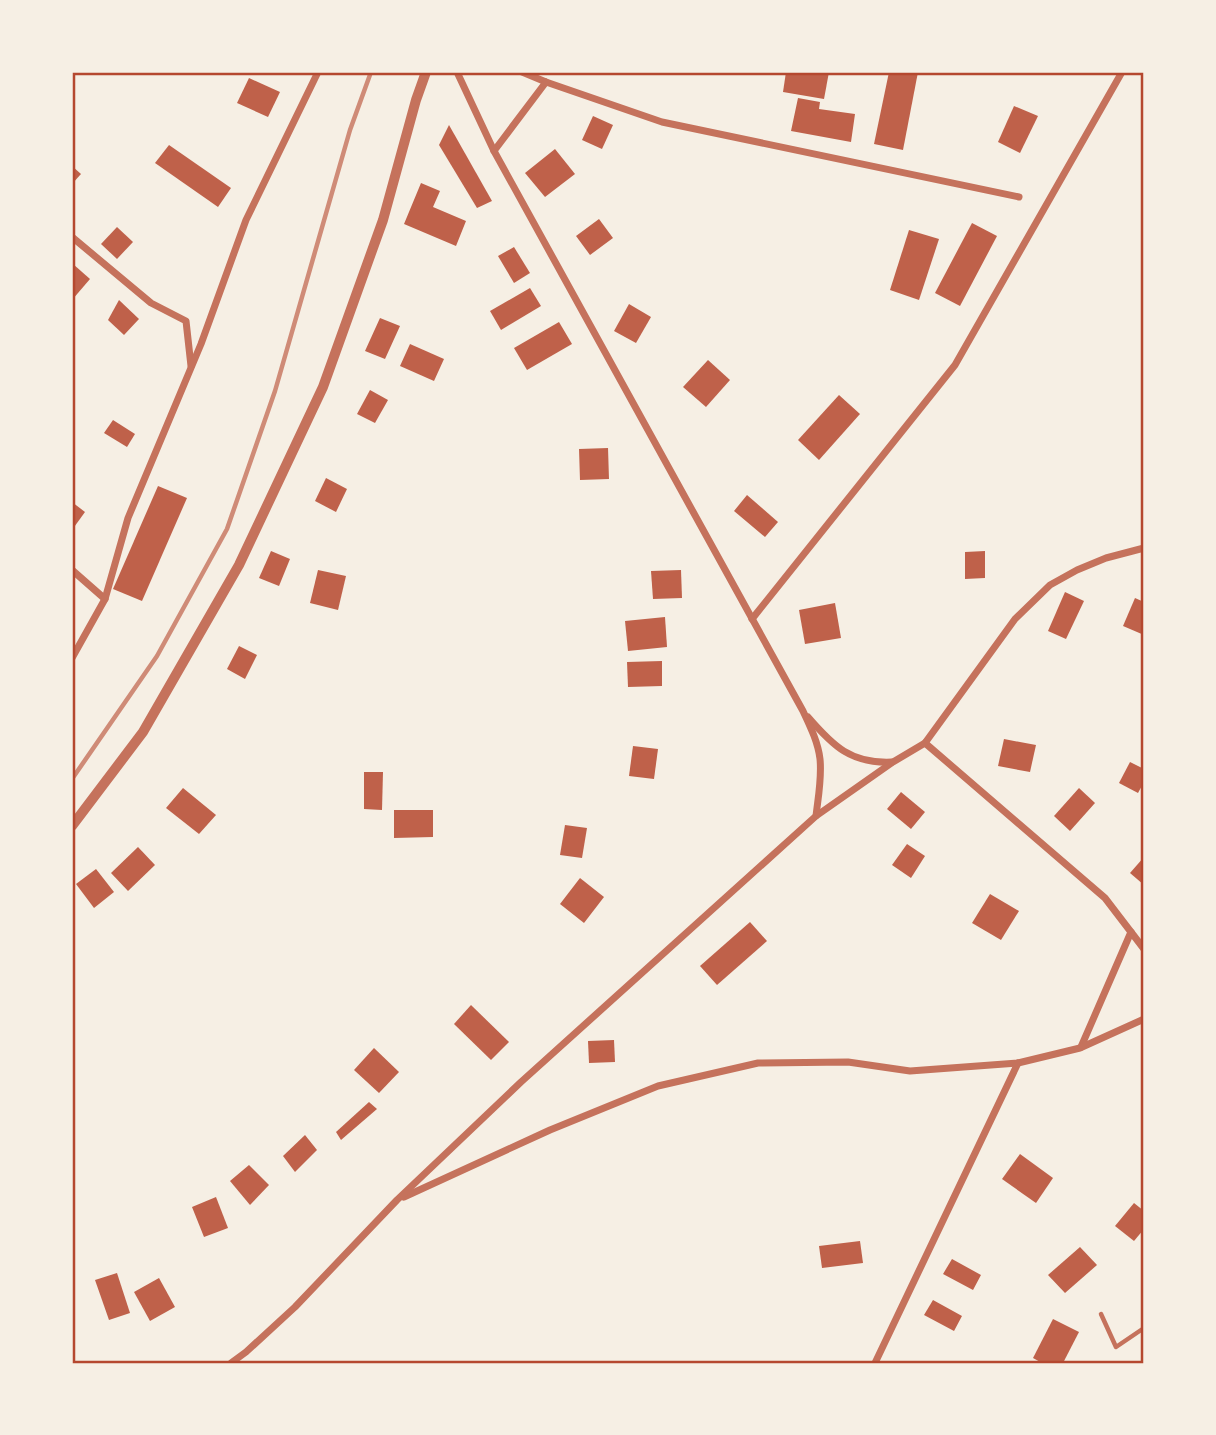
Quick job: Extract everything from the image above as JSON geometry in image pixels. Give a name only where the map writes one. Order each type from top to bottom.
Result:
[{"type":"street","points":[[72,658],[105,599],[128,518],[191,369],[246,220],[318,72]]},
{"type":"street","points":[[456,72],[494,151],[803,711],[820,759],[816,816]]},
{"type":"street","points":[[522,72],[662,122],[1019,197]]},
{"type":"street","points":[[752,619],[955,365],[1122,72]]},
{"type":"street","points":[[72,826],[143,732],[239,565],[323,387],[383,220],[427,73]]},
{"type":"street","points":[[494,151],[546,82]]},
{"type":"street","points":[[72,237],[151,303],[186,321],[191,369]]},
{"type":"street","points":[[231,1363],[295,1307],[397,1200],[521,1082],[816,816],[925,743],[1015,619],[1050,585],[1107,558],[1144,548]]},
{"type":"street","points":[[72,570],[105,599]]},
{"type":"street","points":[[803,711],[842,751],[867,761],[893,762]]},
{"type":"street","points":[[925,743],[1105,898],[1144,948]]},
{"type":"street","points":[[1080,1048],[1131,932]]},
{"type":"street","points":[[397,1200],[550,1130],[658,1086],[758,1063],[848,1062],[910,1071],[1018,1063],[1080,1048],[1144,1019]]},
{"type":"street","points":[[875,1363],[1018,1063]]},
{"type":"lane","points":[[1101,1314],[1116,1347],[1144,1328]]},
{"type":"building","points":[[786,72],[829,72],[824,99],[783,92]]},
{"type":"building","points":[[889,72],[918,72],[903,150],[874,144]]},
{"type":"building","points":[[249,78],[280,92],[268,117],[237,103]]},
{"type":"building","points":[[798,98],[820,102],[819,109],[855,114],[851,142],[791,131]]},
{"type":"building","points":[[1014,106],[1038,116],[1020,153],[998,142]]},
{"type":"building","points":[[593,116],[613,125],[602,149],[582,140]]},
{"type":"building","points":[[449,125],[492,201],[477,208],[439,145]]},
{"type":"building","points":[[169,145],[231,188],[218,207],[155,163]]},
{"type":"building","points":[[555,149],[575,174],[545,197],[525,173]]},
{"type":"building","points":[[72,166],[81,174],[72,184]]},
{"type":"building","points":[[421,183],[440,191],[433,207],[466,221],[456,246],[404,224]]},
{"type":"building","points":[[599,219],[613,238],[590,255],[576,236]]},
{"type":"building","points":[[972,223],[997,236],[960,306],[935,293]]},
{"type":"building","points":[[117,227],[133,242],[117,259],[101,244]]},
{"type":"building","points":[[909,230],[939,239],[919,300],[890,290]]},
{"type":"building","points":[[514,247],[530,273],[514,283],[498,256]]},
{"type":"building","points":[[72,265],[90,279],[72,300]]},
{"type":"building","points":[[530,288],[541,306],[501,330],[490,311]]},
{"type":"building","points":[[119,300],[139,319],[124,335],[108,320]]},
{"type":"building","points":[[629,304],[651,317],[636,343],[614,331]]},
{"type":"building","points":[[380,318],[400,326],[385,359],[365,351]]},
{"type":"building","points":[[559,322],[572,344],[527,370],[514,348]]},
{"type":"building","points":[[410,344],[444,359],[434,381],[400,366]]},
{"type":"building","points":[[708,360],[730,380],[706,407],[683,387]]},
{"type":"building","points":[[370,390],[388,400],[375,423],[357,414]]},
{"type":"building","points":[[839,395],[860,414],[819,460],[798,440]]},
{"type":"building","points":[[113,420],[135,434],[127,447],[104,433]]},
{"type":"building","points":[[608,448],[609,479],[580,480],[579,449]]},
{"type":"building","points":[[326,478],[347,489],[336,512],[315,501]]},
{"type":"building","points":[[158,486],[187,498],[142,601],[113,589]]},
{"type":"building","points":[[747,495],[778,522],[765,537],[734,511]]},
{"type":"building","points":[[72,502],[85,512],[72,530]]},
{"type":"building","points":[[271,551],[290,559],[279,586],[259,578]]},
{"type":"building","points":[[985,551],[985,578],[965,579],[965,552]]},
{"type":"building","points":[[318,570],[346,576],[338,610],[310,603]]},
{"type":"building","points":[[681,570],[682,598],[653,599],[651,571]]},
{"type":"building","points":[[1065,592],[1084,601],[1066,639],[1048,631]]},
{"type":"building","points":[[1135,598],[1144,602],[1144,635],[1123,626]]},
{"type":"building","points":[[835,603],[841,638],[805,644],[799,610]]},
{"type":"building","points":[[665,617],[667,647],[628,651],[625,621]]},
{"type":"building","points":[[239,646],[257,655],[245,679],[227,669]]},
{"type":"building","points":[[662,661],[662,686],[628,687],[627,662]]},
{"type":"building","points":[[1004,739],[1036,745],[1030,772],[998,766]]},
{"type":"building","points":[[633,746],[658,749],[654,779],[629,776]]},
{"type":"building","points":[[1130,762],[1144,769],[1144,782],[1138,793],[1119,783]]},
{"type":"building","points":[[364,772],[383,772],[382,810],[364,809]]},
{"type":"building","points":[[183,788],[216,815],[199,834],[166,808]]},
{"type":"building","points":[[1079,788],[1095,803],[1070,831],[1054,816]]},
{"type":"building","points":[[901,792],[925,812],[911,829],[887,809]]},
{"type":"building","points":[[394,810],[433,810],[433,837],[394,838]]},
{"type":"building","points":[[565,825],[587,828],[582,858],[560,855]]},
{"type":"building","points":[[907,844],[925,856],[911,878],[892,865]]},
{"type":"building","points":[[138,847],[155,865],[128,891],[111,873]]},
{"type":"building","points":[[1144,857],[1144,885],[1130,873]]},
{"type":"building","points":[[96,869],[114,892],[94,908],[76,884]]},
{"type":"building","points":[[580,878],[604,897],[584,923],[560,904]]},
{"type":"building","points":[[990,894],[1019,911],[1001,940],[972,923]]},
{"type":"building","points":[[750,922],[767,941],[717,985],[700,966]]},
{"type":"building","points":[[471,1005],[509,1042],[491,1060],[454,1024]]},
{"type":"building","points":[[614,1040],[615,1062],[589,1063],[588,1041]]},
{"type":"building","points":[[374,1048],[399,1072],[379,1093],[354,1070]]},
{"type":"building","points":[[369,1102],[377,1109],[341,1140],[336,1132]]},
{"type":"building","points":[[305,1135],[317,1150],[295,1172],[283,1156]]},
{"type":"building","points":[[1020,1154],[1053,1178],[1036,1203],[1002,1179]]},
{"type":"building","points":[[249,1165],[269,1185],[250,1205],[230,1181]]},
{"type":"building","points":[[216,1197],[228,1228],[204,1237],[192,1207]]},
{"type":"building","points":[[1134,1203],[1144,1211],[1144,1229],[1134,1241],[1115,1226]]},
{"type":"building","points":[[860,1241],[863,1263],[822,1268],[819,1246]]},
{"type":"building","points":[[1080,1247],[1097,1265],[1065,1293],[1048,1275]]},
{"type":"building","points":[[952,1259],[981,1275],[973,1290],[943,1274]]},
{"type":"building","points":[[117,1273],[130,1313],[109,1320],[95,1280]]},
{"type":"building","points":[[159,1278],[175,1307],[150,1321],[134,1292]]},
{"type":"building","points":[[933,1300],[962,1316],[954,1331],[924,1315]]},
{"type":"building","points":[[1053,1319],[1079,1332],[1063,1363],[1042,1363],[1033,1358]]},
{"type":"railway","points":[[72,779],[157,656],[227,529],[275,391],[350,130],[371,72]]}]
